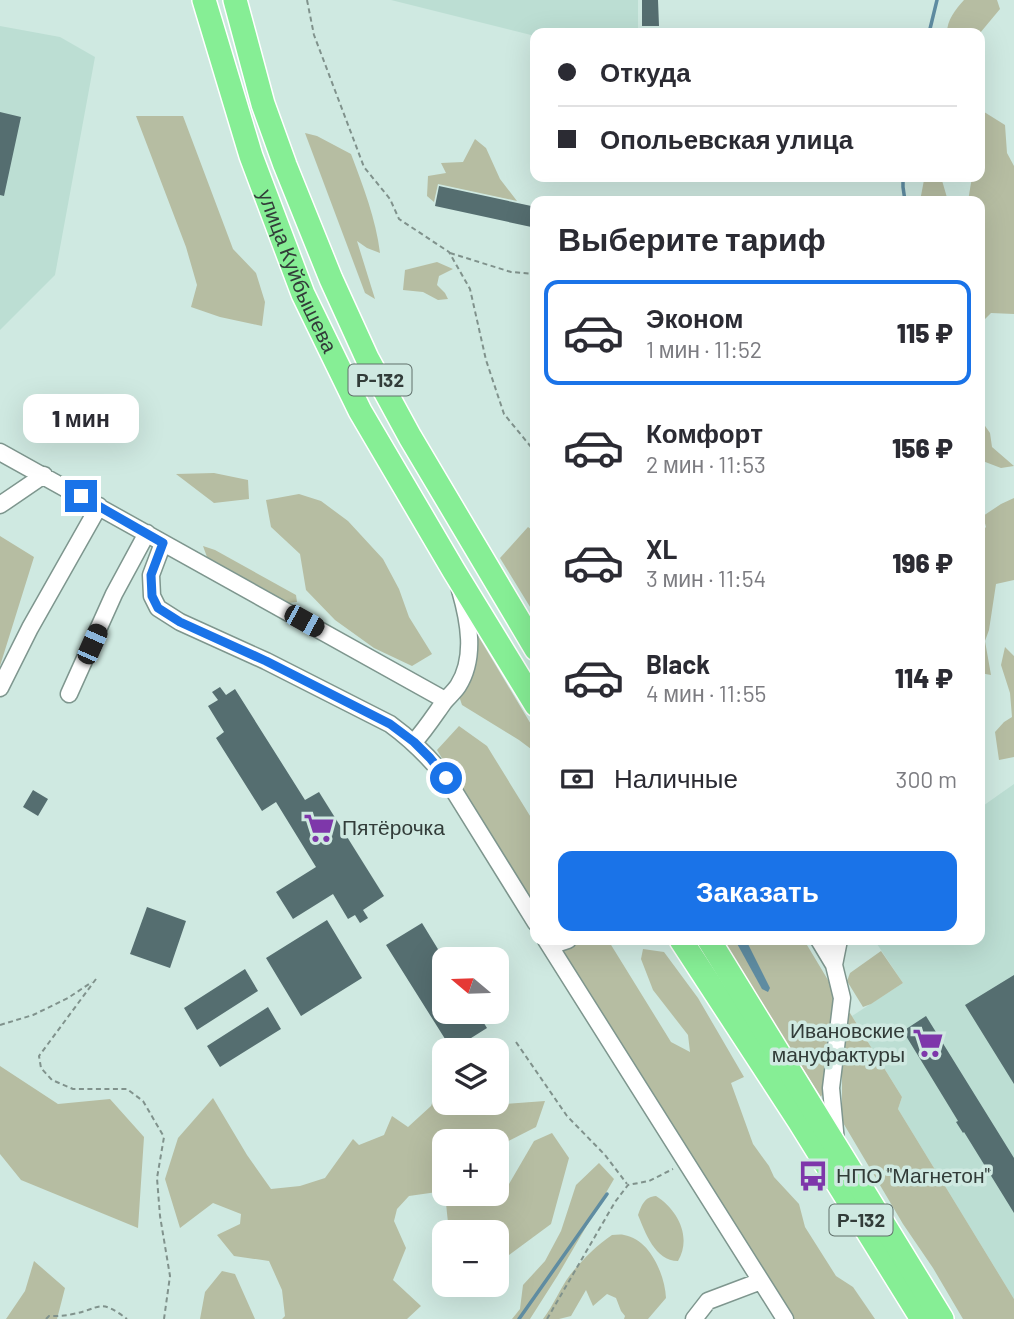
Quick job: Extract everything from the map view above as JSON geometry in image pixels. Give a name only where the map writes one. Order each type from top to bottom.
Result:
[{"type":"highway","name":"улица Куйбышева","points":[[204,0],[251,156],[303,294],[360,411],[530,695]]},
{"type":"highway","name":"улица Куйбышева","points":[[235,0],[263,104],[285,165],[331,279],[367,358],[410,437],[530,639]]},
{"type":"highway","name":"Р-132","points":[[684,945],[799,1121],[922,1319]]},
{"type":"highway","name":"Р-132","points":[[712,945],[942,1319]]},
{"type":"street","points":[[246,0],[247,50]]},
{"type":"street","points":[[0,452],[445,700]]},
{"type":"street","points":[[0,505],[44,475]]},
{"type":"street","points":[[0,688],[30,628],[99,506]]},
{"type":"street","points":[[69,694],[114,594],[147,533]]},
{"type":"street","points":[[163,543],[151,575],[152,596],[158,608],[180,622],[266,661],[390,724],[414,742],[446,778],[530,913]]},
{"type":"street","points":[[414,742],[457,688],[467,670],[470,652],[463,601],[454,571]]},
{"type":"street","points":[[549,945],[785,1319]]},
{"type":"street","points":[[822,945],[834,965],[842,998],[831,1088],[836,1144]]},
{"type":"street","points":[[834,965],[838,945]]},
{"type":"street","points":[[694,1319],[708,1301],[761,1281]]},
{"type":"path","points":[[307,0],[314,35],[364,167],[390,199],[398,219],[449,252],[511,272],[530,274]]},
{"type":"path","points":[[449,252],[470,289],[486,360],[504,414],[530,447]]},
{"type":"path","points":[[0,1025],[33,1015],[68,998],[96,979],[39,1056],[41,1068],[52,1080],[73,1089],[127,1089],[143,1101],[164,1137],[157,1178],[170,1276],[164,1319]]},
{"type":"path","points":[[516,1042],[568,1116],[605,1155],[628,1185]]},
{"type":"path","points":[[547,1319],[615,1202],[628,1185],[649,1181],[675,1169]]},
{"type":"path","points":[[46,1319],[49,1316],[74,1314],[99,1305],[116,1311],[127,1319]]},
{"type":"shaded area","points":[[391,0],[638,0],[638,28],[530,28],[530,35]]},
{"type":"shaded area","points":[[964,0],[997,0],[1000,9],[984,28],[947,28]]},
{"type":"shaded area","points":[[0,26],[60,37],[95,57],[55,275],[0,330]]},
{"type":"shaded area","points":[[985,112],[1005,125],[1007,153],[1014,166],[1014,314],[991,313],[985,319],[985,196],[969,196],[971,182],[985,182]]},
{"type":"shaded area","points":[[136,116],[183,116],[233,249],[256,273],[265,302],[262,326],[220,317],[191,307],[197,285],[186,247]]},
{"type":"shaded area","points":[[305,133],[317,136],[351,154],[378,240],[380,253],[357,241],[375,299],[365,293]]},
{"type":"shaded area","points":[[475,139],[486,148],[500,179],[517,201],[438,184],[434,202],[427,196],[428,176],[446,173],[441,163],[463,162]]},
{"type":"shaded area","points":[[924,182],[942,182],[947,196],[921,196]]},
{"type":"shaded area","points":[[437,262],[453,269],[439,276],[437,285],[448,299],[438,300],[423,292],[403,290],[405,270]]},
{"type":"shaded area","points":[[985,426],[990,433],[992,447],[1014,466],[1001,468],[985,462]]},
{"type":"shaded area","points":[[214,473],[248,480],[249,499],[214,503],[176,474]]},
{"type":"shaded area","points":[[299,494],[321,501],[348,521],[383,559],[399,589],[409,617],[432,654],[412,666],[374,648],[335,620],[306,590],[300,554],[271,527],[266,500]]},
{"type":"shaded area","points":[[1014,498],[1014,580],[996,584],[985,641],[985,515]]},
{"type":"shaded area","points":[[528,527],[530,528],[530,607],[500,558]]},
{"type":"shaded area","points":[[0,536],[34,557],[0,666]]},
{"type":"shaded area","points":[[203,546],[296,595],[297,602],[289,603],[207,557]]},
{"type":"shaded area","points":[[474,629],[530,723],[530,748],[462,705],[459,696],[474,673],[477,647]]},
{"type":"shaded area","points":[[985,641],[991,675],[985,674]]},
{"type":"shaded area","points":[[1005,647],[1014,656],[1014,757],[999,760],[995,732],[1012,717],[1010,693],[1001,665]]},
{"type":"shaded area","points":[[459,726],[487,746],[530,816],[530,904],[437,750]]},
{"type":"shaded area","points":[[1014,784],[1014,1299],[898,1109],[902,1097],[852,1016],[903,983],[878,945],[985,945],[985,804]]},
{"type":"shaded area","points":[[555,945],[611,945],[671,1042],[690,1052],[688,1035],[653,990],[641,959],[643,949],[664,952],[698,998],[744,1077],[731,1083],[753,1144],[774,1177],[799,1204],[805,1227],[836,1276],[853,1287],[875,1319],[791,1319]]},
{"type":"shaded area","points":[[724,945],[807,945],[834,990],[821,1097]]},
{"type":"shaded area","points":[[881,951],[903,983],[863,1007],[847,981],[850,973]]},
{"type":"shaded area","points":[[846,1013],[850,1013],[902,1097],[898,1109],[1014,1299],[1014,1319],[963,1319],[842,1121]]},
{"type":"shaded area","points":[[0,1066],[58,1104],[110,1099],[144,1137],[138,1228],[21,1180],[0,1154]]},
{"type":"shaded area","points":[[213,1098],[271,1189],[300,1186],[325,1178],[353,1139],[359,1145],[384,1135],[392,1116],[408,1127],[432,1103],[432,1115],[509,1115],[509,1104],[545,1101],[536,1127],[509,1141],[509,1129],[432,1129],[432,1193],[409,1196],[397,1209],[394,1221],[406,1248],[393,1280],[421,1306],[407,1319],[282,1319],[285,1316],[282,1290],[269,1261],[234,1256],[217,1235],[240,1224],[241,1214],[213,1203],[180,1228],[165,1179],[178,1138]]},
{"type":"shaded area","points":[[552,1133],[569,1158],[551,1224],[509,1255],[509,1220],[448,1220],[446,1206],[509,1206],[509,1184],[534,1141]]},
{"type":"shaded area","points":[[599,1163],[614,1179],[530,1319],[512,1319],[520,1309],[523,1285],[545,1261],[561,1231],[576,1185]]},
{"type":"shaded area","points":[[656,1196],[671,1209],[680,1225],[684,1243],[678,1261],[670,1260],[657,1251],[638,1215],[646,1200]]},
{"type":"shaded area","points":[[612,1235],[633,1238],[648,1251],[663,1279],[666,1298],[648,1319],[624,1319],[616,1298],[607,1294],[593,1306],[586,1290],[571,1316],[543,1319],[570,1275],[590,1253]]},
{"type":"shaded area","points":[[34,1261],[65,1288],[57,1319],[6,1319],[25,1291]]},
{"type":"shaded area","points":[[222,1271],[235,1274],[255,1319],[200,1319],[205,1292]]},
{"type":"water","points":[[738,945],[748,945],[770,988],[768,992],[762,989]]},
{"type":"building","points":[[642,0],[658,0],[659,26],[642,26]]},
{"type":"building","points":[[0,112],[21,117],[4,196],[0,195]]},
{"type":"building","points":[[439,186],[530,206],[530,227],[435,206]]},
{"type":"building","points":[[220,687],[226,695],[235,689],[305,800],[319,792],[384,896],[363,910],[368,918],[360,923],[355,915],[348,919],[333,894],[293,919],[276,892],[316,867],[276,802],[262,811],[216,738],[224,732],[208,706],[218,700],[212,692]]},
{"type":"building","points":[[33,790],[48,799],[38,816],[23,807]]},
{"type":"building","points":[[147,907],[186,921],[170,968],[130,954]]},
{"type":"building","points":[[327,920],[362,978],[301,1016],[266,958]]},
{"type":"building","points":[[422,923],[437,947],[432,947],[432,1018],[386,945]]},
{"type":"building","points":[[245,969],[258,991],[197,1030],[184,1008]]},
{"type":"building","points":[[1014,975],[1014,1084],[965,1005]]},
{"type":"building","points":[[268,1007],[281,1029],[220,1067],[207,1046]]},
{"type":"building","points":[[926,1016],[1014,1158],[1014,1213],[956,1122],[958,1121],[903,1031]]},
{"type":"building","points":[[436,1024],[484,1024],[487,1028],[471,1038],[444,1038]]},
{"type":"waterway","points":[[930,28],[937,0]]},
{"type":"waterway","points":[[903,182],[904,196]]},
{"type":"waterway","points":[[519,1319],[607,1194]]},
{"type":"place","name":"Пятёрочка","points":[[319,828]]},
{"type":"place","name":"Ивановские мануфактуры","points":[[928,1043]]},
{"type":"place","name":"НПО \"Магнетон\"","points":[[813,1176]]},
{"type":"route","points":[[81,496],[163,543],[151,575],[152,596],[158,608],[180,622],[266,661],[390,724],[414,742],[446,778]]}]
